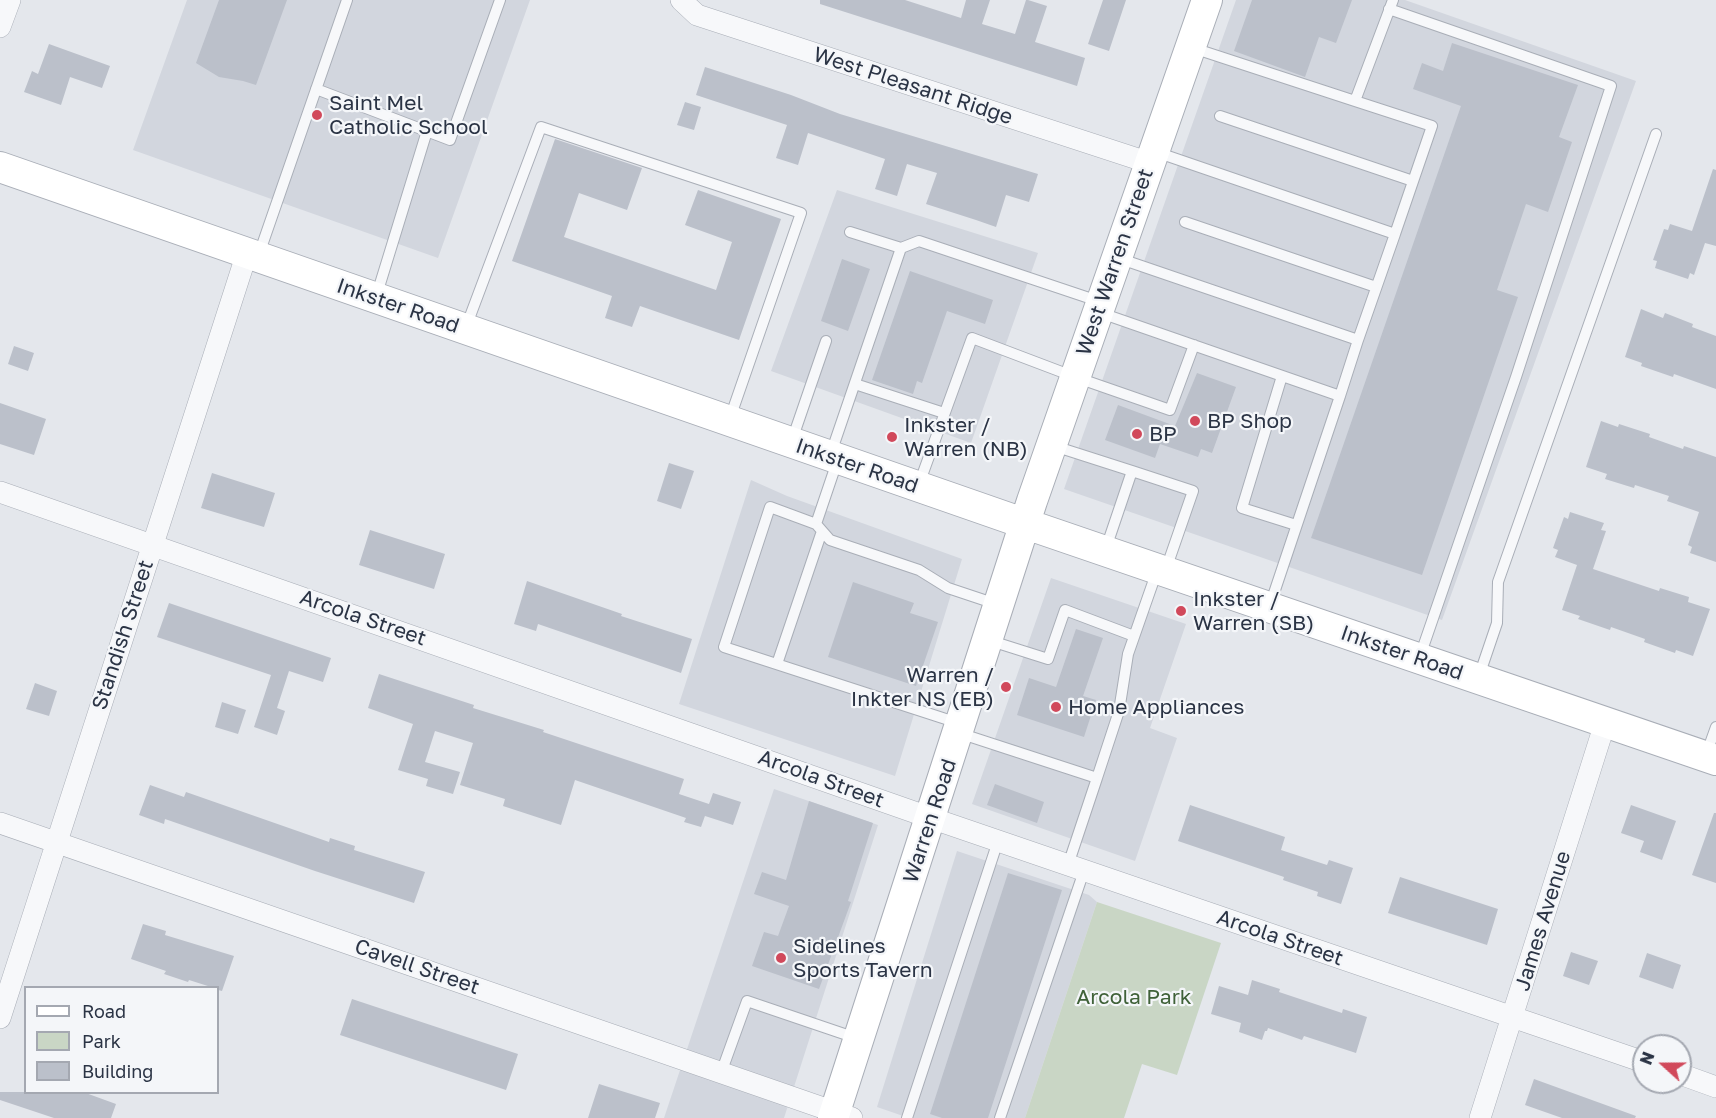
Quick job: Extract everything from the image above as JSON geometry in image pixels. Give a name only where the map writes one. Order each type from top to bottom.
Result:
[{"type":"main road","name":"West Warren Street","points":[[1026,524],[1051,445],[1208,0]]},
{"type":"main road","name":"Inkster Road","points":[[0,167],[1105,552],[1711,759]]},
{"type":"main road","name":"Warren Road","points":[[840,1116],[859,1039],[1026,524]]},
{"type":"street","points":[[0,27],[10,0]]},
{"type":"street","name":"West Pleasant Ridge","points":[[681,0],[697,15],[855,68],[1152,157]]},
{"type":"street","name":"Standish Street","points":[[0,1018],[152,543],[252,255]]},
{"type":"street","name":"Arcola Street","points":[[0,492],[152,543],[931,818],[1632,1058]]},
{"type":"street","name":"James Avenue","points":[[1480,1118],[1605,723]]},
{"type":"street","name":"Cavell Street","points":[[0,823],[840,1116]]},
{"type":"street","points":[[1692,1078],[1716,1087]]},
{"type":"lane","points":[[252,255],[316,90],[347,0]]},
{"type":"lane","points":[[316,90],[450,140],[500,0]]},
{"type":"lane","points":[[1356,101],[1391,5],[1611,86],[1516,377],[1419,659]]},
{"type":"lane","points":[[1191,47],[1432,126],[1269,608]]},
{"type":"lane","points":[[1220,116],[1413,181]]},
{"type":"lane","points":[[465,329],[541,127],[801,213],[729,421]]},
{"type":"lane","points":[[376,298],[427,131]]},
{"type":"lane","points":[[1478,679],[1497,623],[1498,582],[1656,134]]},
{"type":"lane","points":[[1152,157],[1395,234]]},
{"type":"lane","points":[[1185,222],[1376,287]]},
{"type":"lane","points":[[850,232],[901,248],[919,241],[1100,307],[1194,345],[1340,396]]},
{"type":"lane","points":[[777,664],[819,528],[834,458],[855,384],[901,248]]},
{"type":"lane","points":[[1117,258],[1358,340]]},
{"type":"lane","points":[[918,487],[972,338],[1170,410],[1194,345]]},
{"type":"lane","points":[[791,443],[826,341]]},
{"type":"lane","points":[[1282,376],[1242,508],[1296,525]]},
{"type":"lane","points":[[855,384],[944,413]]},
{"type":"lane","points":[[1000,1118],[1076,868],[1097,778],[1119,711],[1128,654],[1193,491],[1051,445]]},
{"type":"lane","points":[[1105,552],[1132,471]]},
{"type":"lane","points":[[999,605],[948,588],[919,570],[830,540],[819,528],[770,507],[724,647],[1097,778]]},
{"type":"lane","points":[[988,640],[1048,659],[1065,610],[1134,636]]},
{"type":"lane","points":[[1711,759],[1716,727]]},
{"type":"lane","points":[[907,1118],[998,841]]},
{"type":"lane","points":[[721,1073],[747,1000],[859,1039]]},
{"type":"shaded area","name":"Saint Mel Catholic School","points":[[187,0],[530,0],[438,258],[133,150]]},
{"type":"shaded area","points":[[1236,0],[1405,0],[1636,81],[1442,620],[1064,489]]},
{"type":"shaded area","points":[[837,190],[1038,253],[971,443],[771,371]]},
{"type":"shaded area","points":[[751,480],[787,496],[962,559],[895,776],[679,704]]},
{"type":"shaded area","points":[[1051,578],[1186,624],[1150,728],[1177,738],[1135,861],[972,804]]},
{"type":"shaded area","points":[[774,789],[878,825],[784,1118],[664,1118]]},
{"type":"shaded area","points":[[957,851],[1089,895],[1097,902],[1025,1118],[909,1118],[877,1107]]},
{"type":"green space","name":"Arcola Park","points":[[1097,902],[1221,943],[1177,1075],[1142,1064],[1124,1118],[1025,1118]]},
{"type":"building","points":[[219,0],[287,0],[256,85],[219,77],[196,63]]},
{"type":"building","points":[[820,0],[905,0],[961,18],[966,0],[990,0],[982,24],[1015,34],[1026,0],[1028,0],[1047,6],[1035,42],[1085,58],[1077,86],[820,4]]},
{"type":"building","points":[[1103,0],[1126,0],[1109,51],[1088,44]]},
{"type":"building","points":[[1252,0],[1352,0],[1336,43],[1319,37],[1305,77],[1234,51]]},
{"type":"building","points":[[1452,43],[1578,85],[1559,137],[1572,142],[1548,212],[1526,204],[1497,290],[1518,297],[1422,575],[1311,538],[1461,106],[1413,89],[1422,63],[1443,71]]},
{"type":"building","points":[[49,44],[110,66],[102,88],[70,77],[61,105],[24,92],[32,71],[38,74]]},
{"type":"building","points":[[705,67],[791,95],[840,114],[1038,174],[1029,202],[1006,195],[996,227],[926,204],[937,173],[907,164],[897,196],[875,189],[885,159],[808,133],[798,165],[776,158],[787,125],[696,95]]},
{"type":"building","points":[[685,102],[701,107],[694,130],[677,125]]},
{"type":"building","points":[[555,139],[642,168],[627,210],[579,193],[564,237],[716,290],[732,242],[685,225],[698,190],[781,219],[739,340],[640,306],[632,327],[605,318],[612,296],[512,261]]},
{"type":"building","points":[[1713,169],[1716,170],[1716,246],[1705,243],[1694,275],[1690,273],[1688,279],[1655,268],[1657,261],[1653,260],[1664,229],[1668,230],[1670,224],[1692,231]]},
{"type":"building","points":[[842,259],[870,269],[848,331],[821,321]]},
{"type":"building","points":[[910,271],[993,300],[985,324],[947,311],[922,383],[917,381],[913,394],[872,380]]},
{"type":"building","points":[[1641,309],[1663,318],[1665,313],[1716,336],[1716,389],[1674,374],[1673,377],[1641,366],[1642,363],[1625,357]]},
{"type":"building","points":[[14,346],[34,353],[28,371],[8,364]]},
{"type":"building","points":[[1197,373],[1236,387],[1212,453],[1201,449],[1198,457],[1160,444],[1155,458],[1105,440],[1118,405],[1175,426]]},
{"type":"building","points":[[0,403],[46,419],[34,455],[0,444]]},
{"type":"building","points":[[1601,421],[1618,427],[1619,424],[1650,434],[1649,437],[1683,449],[1684,446],[1716,457],[1716,562],[1690,553],[1692,547],[1688,545],[1699,512],[1667,501],[1669,496],[1635,485],[1634,488],[1605,479],[1607,474],[1586,467]]},
{"type":"building","points":[[669,463],[694,471],[681,509],[657,501]]},
{"type":"building","points":[[212,473],[275,493],[264,527],[201,508]]},
{"type":"building","points":[[1570,512],[1604,523],[1601,530],[1606,531],[1593,569],[1659,591],[1660,588],[1689,597],[1688,602],[1710,609],[1693,656],[1676,650],[1675,653],[1611,627],[1610,630],[1578,619],[1580,616],[1562,610],[1577,565],[1555,557],[1558,550],[1553,548],[1564,517],[1568,519]]},
{"type":"building","points":[[370,530],[445,554],[434,589],[359,565]]},
{"type":"building","points":[[527,581],[622,614],[621,616],[692,639],[681,673],[538,624],[536,631],[514,624]]},
{"type":"building","points":[[853,582],[914,603],[910,613],[938,622],[916,686],[828,657]]},
{"type":"building","points":[[169,603],[331,658],[323,682],[289,671],[277,708],[285,711],[277,735],[254,727],[271,675],[157,637]]},
{"type":"building","name":"Home Appliances","points":[[1076,629],[1103,638],[1083,696],[1096,700],[1084,737],[1017,715],[1029,678],[1056,687]]},
{"type":"building","points":[[379,674],[684,779],[679,794],[709,804],[713,793],[741,802],[733,825],[705,816],[706,813],[701,827],[684,822],[686,818],[575,780],[561,825],[503,806],[505,799],[460,785],[473,743],[435,731],[425,762],[460,772],[453,794],[426,786],[428,779],[398,770],[413,724],[368,708]]},
{"type":"building","points":[[35,683],[57,691],[49,716],[26,709]]},
{"type":"building","points":[[222,702],[246,710],[238,734],[215,727]]},
{"type":"building","points":[[995,784],[1044,802],[1037,823],[987,805]]},
{"type":"building","points":[[150,785],[184,797],[186,792],[329,842],[330,838],[355,846],[354,850],[425,872],[414,903],[165,819],[164,824],[139,815]]},
{"type":"building","points":[[809,801],[873,823],[848,901],[851,902],[819,989],[752,966],[764,932],[778,936],[789,906],[754,894],[762,872],[786,880]]},
{"type":"building","points":[[1190,805],[1285,837],[1281,850],[1327,865],[1329,860],[1353,868],[1341,904],[1317,896],[1318,892],[1283,880],[1284,877],[1178,841]]},
{"type":"building","points":[[1631,805],[1676,821],[1662,860],[1640,852],[1644,841],[1621,833]]},
{"type":"building","points":[[1714,813],[1716,813],[1716,883],[1692,875]]},
{"type":"building","points":[[1008,873],[1062,890],[988,1118],[942,1118],[930,1114]]},
{"type":"building","points":[[1400,877],[1498,909],[1487,945],[1388,913]]},
{"type":"building","points":[[143,924],[166,931],[165,935],[234,956],[222,991],[219,990],[219,986],[208,986],[189,980],[188,982],[164,974],[166,971],[131,959]]},
{"type":"building","points":[[1571,952],[1598,961],[1589,985],[1563,976]]},
{"type":"building","points":[[1647,953],[1681,965],[1673,989],[1639,977]]},
{"type":"building","points":[[1252,980],[1280,989],[1279,992],[1342,1013],[1343,1009],[1367,1017],[1356,1053],[1304,1036],[1302,1040],[1268,1028],[1262,1040],[1239,1032],[1241,1023],[1211,1014],[1219,986],[1248,995]]},
{"type":"building","points":[[352,999],[518,1054],[506,1090],[340,1035]]},
{"type":"building","points":[[1534,1079],[1636,1116],[1635,1118],[1562,1118],[1525,1105]]},
{"type":"building","points":[[599,1084],[660,1103],[655,1118],[588,1118]]},
{"type":"building","points":[[0,1092],[88,1094],[116,1104],[111,1118],[54,1118],[0,1100]]},
{"type":"place","name":"Saint Mel Catholic School","points":[[317,115]]},
{"type":"place","name":"BP Shop","points":[[1195,421]]},
{"type":"place","name":"BP","points":[[1137,434]]},
{"type":"place","name":"Inkster / Warren (NB)","points":[[892,437]]},
{"type":"place","name":"Inkster / Warren (SB)","points":[[1181,611]]},
{"type":"place","name":"Warren / Inkter NS (EB)","points":[[1006,687]]},
{"type":"place","name":"Home Appliances","points":[[1056,707]]},
{"type":"place","name":"Sidelines Sports Tavern","points":[[781,958]]}]
